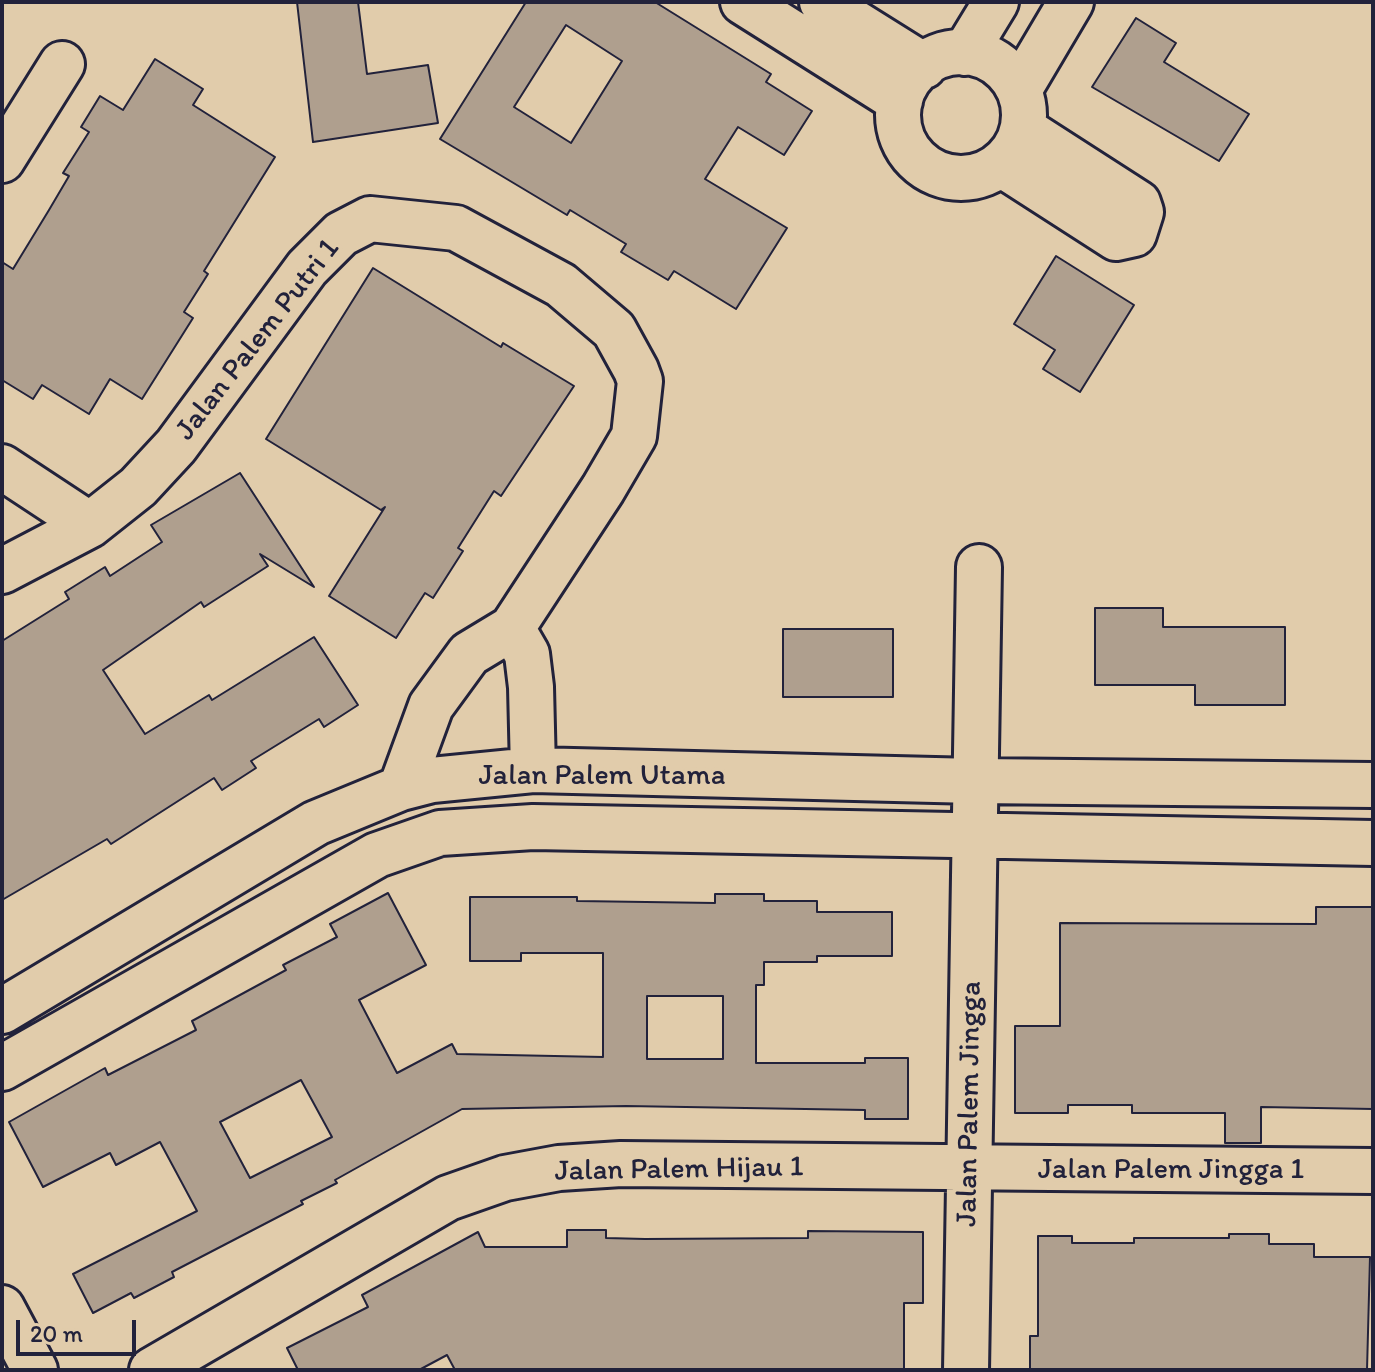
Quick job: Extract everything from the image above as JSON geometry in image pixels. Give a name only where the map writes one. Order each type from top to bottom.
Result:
[{"type":"street","points":[[743,2],[900,101]]},
{"type":"street","points":[[822,2],[924,66]]},
{"type":"street","points":[[965,53],[996,2]]},
{"type":"street","points":[[1014,128],[997,64],[965,53],[943,56],[924,66],[909,81],[900,101],[901,132],[910,151],[923,165],[942,175],[963,178],[983,174],[1014,128],[1071,2]]},
{"type":"street","points":[[2,160],[62,64]]},
{"type":"street","name":"Jalan Palem Putri 1","points":[[2,571],[90,525],[138,487],[176,446],[307,268],[341,234],[370,219],[456,228],[561,285],[614,330],[640,381],[634,436],[512,628],[469,654],[431,706],[401,788]]},
{"type":"street","points":[[2,467],[90,525]]},
{"type":"street","points":[[975,838],[979,567]]},
{"type":"street","points":[[512,628],[527,654],[533,770]]},
{"type":"street","name":"Jalan Palem Utama","points":[[2,1011],[302,830],[401,788],[478,774],[533,770],[975,781],[1373,785]]},
{"type":"street","name":"Jalan Palem Utama","points":[[2,1068],[377,855],[430,835],[533,827],[975,838],[1373,843]]},
{"type":"street","name":"Jalan Palem Jingga","points":[[966,1370],[975,838]]},
{"type":"street","name":"Jalan Palem Hijau 1","points":[[152,1370],[436,1204],[505,1178],[598,1165],[968,1170]]},
{"type":"street","name":"Jalan Palem Jingga 1","points":[[968,1170],[1373,1171]]},
{"type":"street","points":[[2,1308],[35,1370]]},
{"type":"building","points":[[297,2],[358,2],[367,74],[428,65],[438,123],[313,142]]},
{"type":"building","points":[[526,2],[655,2],[771,74],[766,82],[812,111],[784,155],[738,127],[705,179],[787,228],[736,309],[674,271],[668,280],[621,252],[626,244],[570,210],[567,215],[440,139]],"holes":[[[566,25],[622,61],[571,143],[514,107]]]},
{"type":"building","points":[[1136,18],[1176,43],[1164,62],[1249,114],[1219,161],[1092,87]]},
{"type":"building","points":[[155,59],[203,89],[193,105],[275,157],[204,271],[208,274],[184,312],[193,318],[142,399],[110,379],[89,414],[42,385],[33,399],[2,380],[2,262],[13,269],[49,210],[69,176],[63,173],[89,132],[81,127],[100,96],[123,110]]},
{"type":"building","points":[[1056,256],[1134,305],[1080,392],[1043,369],[1055,350],[1014,324]]},
{"type":"building","points":[[373,268],[501,347],[503,343],[574,386],[501,496],[494,491],[458,548],[463,551],[433,598],[425,593],[396,638],[329,596],[385,507],[381,510],[266,439]]},
{"type":"building","points":[[240,473],[314,587],[260,554],[268,566],[204,607],[201,602],[103,670],[145,734],[209,695],[212,700],[314,637],[358,705],[324,727],[319,719],[251,761],[256,768],[222,790],[214,778],[111,844],[107,839],[2,900],[2,641],[69,599],[65,592],[105,567],[110,576],[162,542],[151,525]]},
{"type":"building","points":[[1095,608],[1163,608],[1163,627],[1285,627],[1285,705],[1195,705],[1195,685],[1095,685]]},
{"type":"building","points":[[783,629],[893,629],[893,697],[783,697]]},
{"type":"building","points":[[388,893],[426,965],[359,1000],[397,1073],[452,1044],[457,1054],[603,1057],[603,953],[521,953],[521,961],[470,961],[470,897],[577,897],[577,901],[715,903],[715,894],[764,894],[764,901],[817,901],[817,912],[892,912],[892,956],[817,956],[817,962],[764,962],[764,985],[756,985],[756,1063],[865,1063],[865,1058],[908,1058],[908,1119],[865,1119],[865,1110],[626,1106],[462,1109],[335,1180],[337,1183],[301,1201],[303,1204],[172,1272],[174,1277],[134,1298],[131,1293],[93,1313],[73,1274],[197,1211],[160,1142],[116,1165],[110,1153],[43,1187],[9,1122],[105,1068],[108,1075],[196,1030],[192,1021],[286,970],[283,965],[337,937],[330,924]],"holes":[[[647,996],[723,996],[723,1059],[647,1059]],[[301,1080],[332,1137],[250,1178],[220,1122]]]},
{"type":"building","points":[[1316,907],[1373,907],[1373,1109],[1261,1107],[1261,1143],[1225,1143],[1225,1113],[1132,1113],[1132,1105],[1068,1105],[1068,1113],[1015,1113],[1015,1026],[1060,1026],[1060,923],[1316,924]]},
{"type":"building","points":[[567,1230],[606,1230],[606,1238],[645,1239],[808,1238],[808,1231],[923,1232],[923,1303],[904,1303],[904,1370],[455,1370],[447,1355],[419,1370],[298,1370],[287,1348],[368,1307],[362,1295],[478,1232],[485,1247],[567,1247]]},
{"type":"building","points":[[1229,1234],[1269,1234],[1269,1244],[1314,1244],[1314,1257],[1370,1257],[1367,1370],[1030,1370],[1030,1336],[1038,1336],[1038,1236],[1072,1236],[1072,1243],[1134,1243],[1134,1238],[1229,1238]]}]
